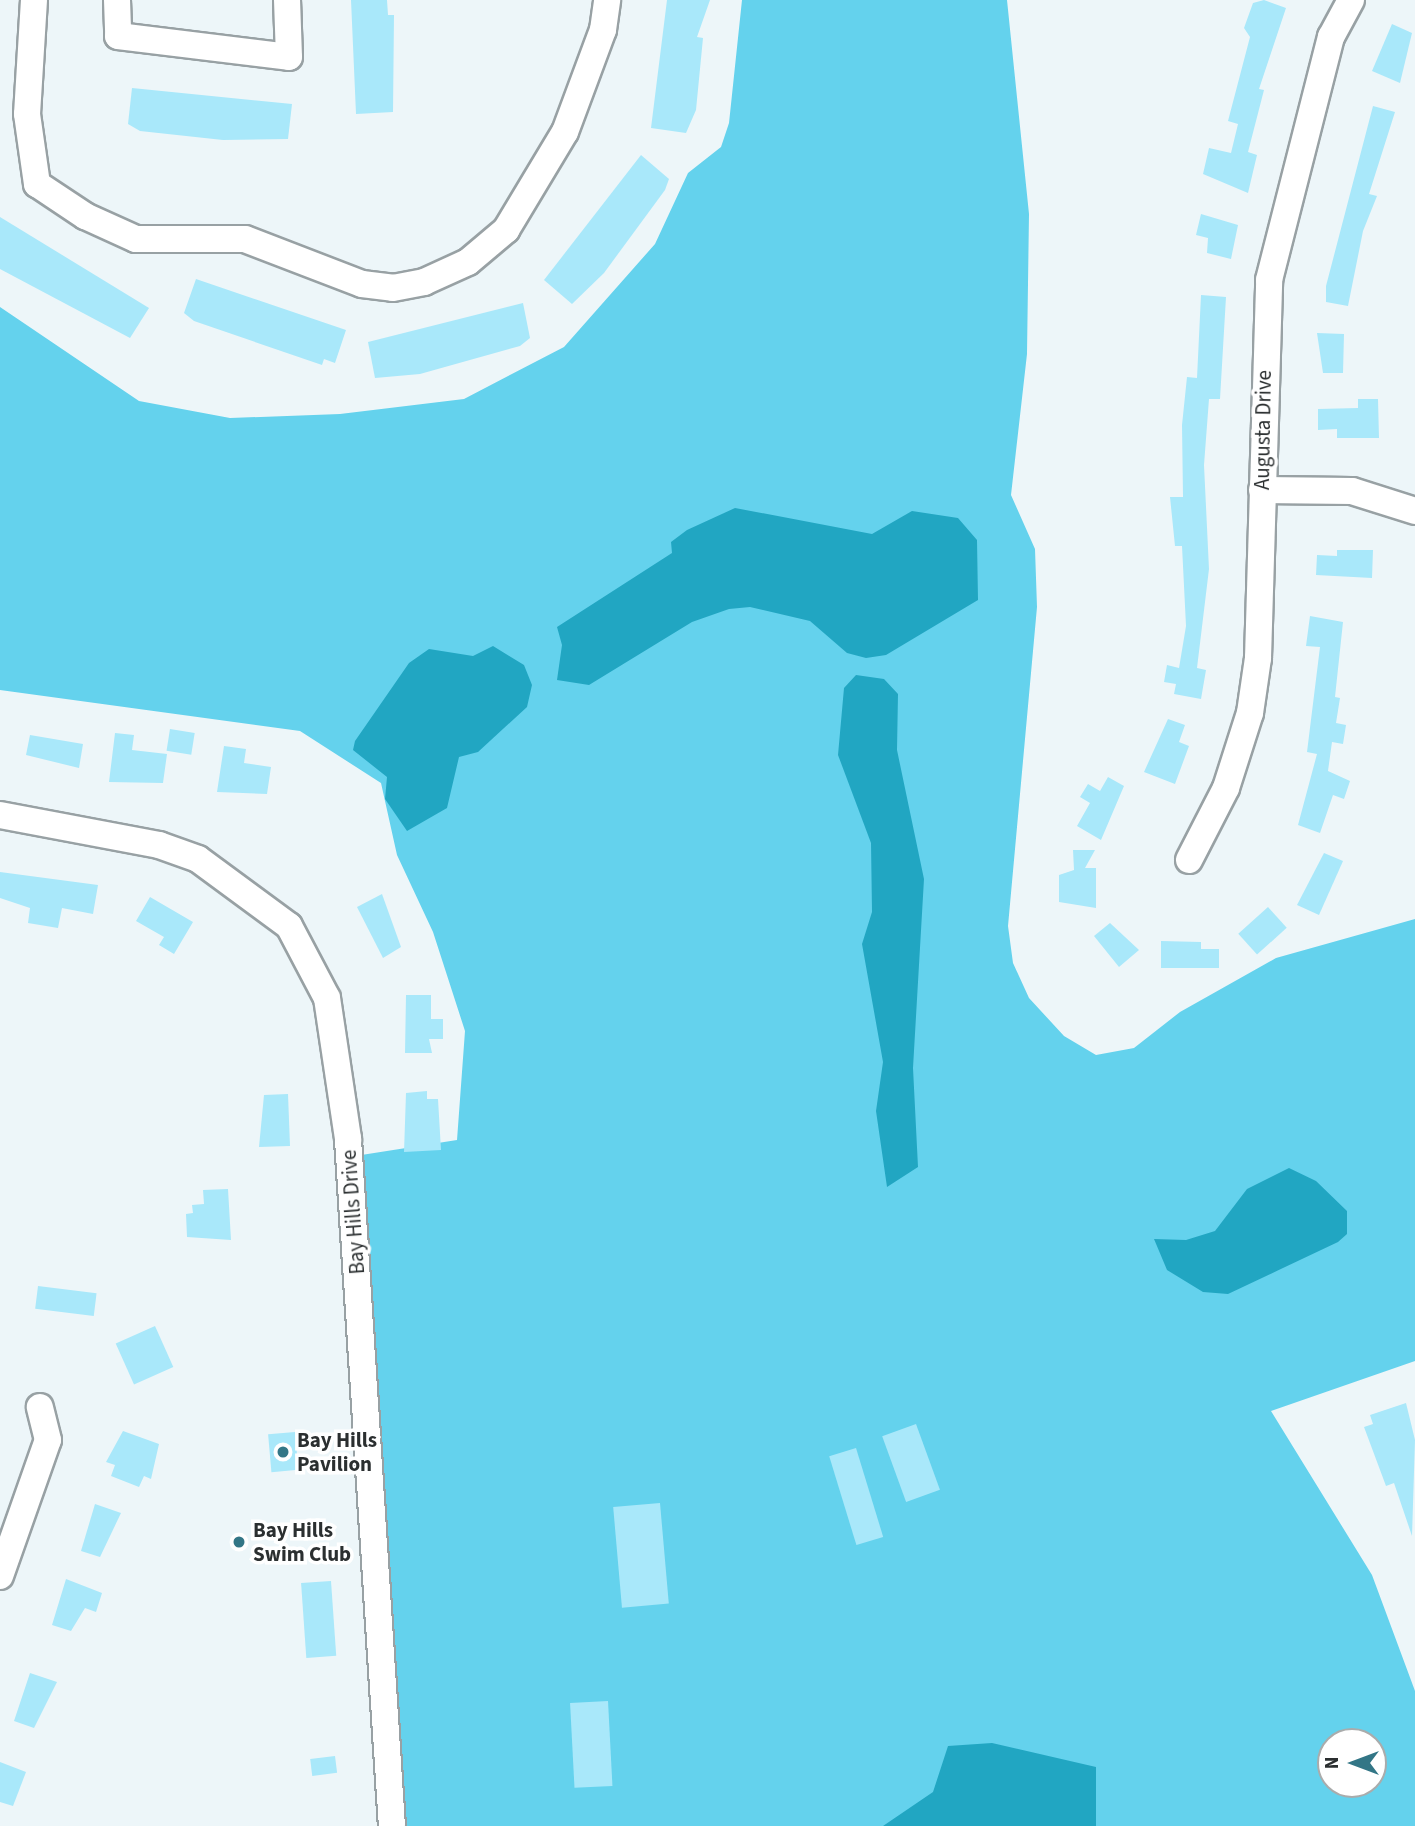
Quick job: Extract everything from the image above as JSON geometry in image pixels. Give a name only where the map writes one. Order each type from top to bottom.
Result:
[{"type":"street","points":[[34,0],[27,114],[37,184],[85,216],[136,239],[245,239],[362,284],[393,288],[424,282],[468,262],[506,230],[565,132],[603,30],[607,0]]},
{"type":"street","points":[[117,0],[118,36],[289,57],[287,0]]},
{"type":"street","name":"Augusta Drive","points":[[1189,860],[1226,788],[1250,713],[1258,657],[1269,280],[1331,37],[1351,0]]},
{"type":"street","points":[[1262,491],[1352,491],[1415,511]]},
{"type":"street","name":"Bay Hills Drive","points":[[0,815],[159,845],[198,859],[289,926],[327,998],[340,1051],[348,1139],[392,1826]]},
{"type":"street","points":[[0,1576],[48,1440],[40,1408]]},
{"type":"shaded area","points":[[742,0],[1007,0],[1029,214],[1027,354],[1011,495],[1035,549],[1037,607],[1008,926],[1013,963],[1029,998],[1064,1036],[1096,1055],[1134,1048],[1180,1012],[1276,958],[1415,919],[1415,1361],[1271,1411],[1372,1575],[1415,1691],[1415,1826],[389,1826],[392,1635],[355,1156],[457,1140],[465,1031],[433,932],[397,855],[381,783],[300,731],[0,690],[0,307],[139,401],[230,418],[340,414],[464,399],[564,347],[655,244],[688,173],[721,147],[729,123]]},
{"type":"shaded area","points":[[735,508],[872,534],[912,511],[958,518],[977,540],[978,600],[886,655],[866,658],[847,653],[810,621],[750,607],[729,609],[692,622],[589,685],[557,680],[562,645],[557,627],[672,553],[671,542],[687,530]]},
{"type":"shaded area","points":[[493,646],[524,665],[532,685],[527,707],[478,752],[459,757],[447,808],[407,831],[385,799],[387,777],[353,750],[355,741],[409,663],[429,649],[473,656]]},
{"type":"shaded area","points":[[856,675],[884,679],[898,694],[897,750],[924,879],[913,1068],[918,1167],[887,1187],[876,1111],[883,1062],[862,944],[872,912],[871,843],[838,755],[844,688]]},
{"type":"shaded area","points":[[1289,1168],[1316,1181],[1347,1211],[1347,1234],[1338,1242],[1228,1294],[1203,1292],[1167,1270],[1154,1239],[1186,1240],[1215,1231],[1247,1189]]},
{"type":"shaded area","points":[[992,1743],[1096,1767],[1096,1826],[883,1826],[933,1792],[948,1746]]},
{"type":"building","points":[[351,0],[387,0],[388,15],[394,15],[393,112],[356,114]]},
{"type":"building","points":[[667,0],[710,0],[697,37],[703,38],[696,110],[686,133],[651,128]]},
{"type":"building","points":[[1264,0],[1286,8],[1259,89],[1264,90],[1248,152],[1257,155],[1248,193],[1203,174],[1209,148],[1231,153],[1238,124],[1228,121],[1250,37],[1244,28],[1253,3]]},
{"type":"building","points":[[1392,24],[1412,33],[1400,83],[1372,71]]},
{"type":"building","points":[[132,88],[292,104],[288,139],[223,140],[140,131],[128,124]]},
{"type":"building","points":[[1373,106],[1395,112],[1369,194],[1377,196],[1363,231],[1348,306],[1326,302],[1326,286]]},
{"type":"building","points":[[641,155],[669,179],[665,190],[604,273],[572,304],[544,280]]},
{"type":"building","points":[[1201,214],[1238,225],[1231,259],[1207,253],[1208,238],[1196,235]]},
{"type":"building","points":[[0,217],[149,308],[130,338],[0,269]]},
{"type":"building","points":[[196,279],[346,330],[335,363],[324,359],[322,365],[194,321],[184,313]]},
{"type":"building","points":[[1201,295],[1226,297],[1220,399],[1209,399],[1204,465],[1209,569],[1197,668],[1206,670],[1201,699],[1174,694],[1176,684],[1164,682],[1167,665],[1179,668],[1186,626],[1182,546],[1175,546],[1170,497],[1183,497],[1182,425],[1187,377],[1197,378]]},
{"type":"building","points":[[523,303],[530,338],[520,346],[420,374],[375,378],[368,342]]},
{"type":"building","points":[[1317,333],[1344,334],[1343,373],[1323,373]]},
{"type":"building","points":[[1358,399],[1378,399],[1379,438],[1337,438],[1337,429],[1318,430],[1318,409],[1358,408]]},
{"type":"building","points":[[1337,550],[1373,550],[1372,578],[1316,575],[1317,555],[1337,556]]},
{"type":"building","points":[[1310,616],[1343,622],[1335,697],[1340,698],[1336,723],[1346,725],[1343,744],[1332,742],[1328,771],[1350,781],[1344,799],[1333,795],[1320,833],[1298,825],[1317,754],[1307,752],[1320,647],[1306,646]]},
{"type":"building","points":[[1168,719],[1185,725],[1179,742],[1189,746],[1175,784],[1144,772]]},
{"type":"building","points":[[170,729],[195,733],[191,755],[167,751]]},
{"type":"building","points":[[115,733],[134,735],[132,750],[167,754],[163,783],[109,782]]},
{"type":"building","points":[[30,735],[83,744],[79,768],[26,755]]},
{"type":"building","points":[[224,746],[246,749],[244,763],[271,767],[267,794],[217,792]]},
{"type":"building","points":[[1108,777],[1124,786],[1101,840],[1077,826],[1090,803],[1080,797],[1088,784],[1100,791]]},
{"type":"building","points":[[1073,850],[1095,850],[1085,868],[1096,868],[1096,908],[1059,902],[1059,875],[1074,870]]},
{"type":"building","points":[[1324,853],[1343,861],[1319,915],[1297,905]]},
{"type":"building","points":[[0,872],[98,885],[93,914],[62,908],[58,928],[28,923],[30,908],[0,898]]},
{"type":"building","points":[[382,894],[401,947],[383,958],[357,907]]},
{"type":"building","points":[[150,897],[193,922],[174,954],[159,945],[164,937],[136,921]]},
{"type":"building","points":[[1268,907],[1287,928],[1257,955],[1238,934]]},
{"type":"building","points":[[1110,923],[1139,950],[1119,967],[1094,936]]},
{"type":"building","points":[[1161,941],[1201,942],[1201,949],[1219,949],[1219,968],[1161,968]]},
{"type":"building","points":[[406,995],[431,995],[431,1019],[443,1019],[443,1039],[429,1039],[432,1053],[405,1053]]},
{"type":"building","points":[[427,1091],[427,1099],[438,1099],[441,1150],[404,1152],[406,1093]]},
{"type":"building","points":[[288,1094],[290,1146],[259,1147],[264,1095]]},
{"type":"building","points":[[228,1189],[231,1240],[187,1237],[186,1214],[193,1213],[192,1205],[204,1204],[203,1190]]},
{"type":"building","points":[[38,1286],[97,1293],[94,1316],[35,1309]]},
{"type":"building","points":[[155,1326],[173,1367],[134,1385],[116,1343]]},
{"type":"building","points":[[1406,1403],[1415,1440],[1412,1536],[1394,1483],[1386,1486],[1364,1427],[1373,1424],[1370,1415]]},
{"type":"building","points":[[916,1424],[940,1490],[906,1502],[882,1436]]},
{"type":"building","points":[[123,1431],[159,1444],[151,1479],[144,1476],[139,1487],[111,1476],[115,1465],[106,1462]]},
{"type":"building","name":"Bay Hills Pavilion","points":[[295,1432],[298,1470],[271,1472],[268,1434]]},
{"type":"building","points":[[856,1448],[883,1537],[856,1545],[829,1456]]},
{"type":"building","points":[[660,1503],[669,1604],[622,1608],[613,1507]]},
{"type":"building","points":[[95,1504],[121,1513],[100,1557],[81,1551]]},
{"type":"building","points":[[66,1579],[102,1593],[96,1612],[85,1608],[71,1631],[52,1625]]},
{"type":"building","points":[[331,1581],[336,1656],[306,1658],[301,1583]]},
{"type":"building","points":[[30,1673],[57,1682],[34,1728],[14,1721]]},
{"type":"building","points":[[608,1701],[612,1786],[575,1788],[570,1703]]},
{"type":"building","points":[[335,1756],[337,1773],[312,1776],[310,1759]]},
{"type":"building","points":[[0,1762],[26,1772],[13,1806],[0,1802]]},
{"type":"place","name":"Bay Hills Pavilion","points":[[283,1452]]},
{"type":"place","name":"Bay Hills Swim Club","points":[[239,1542]]}]
